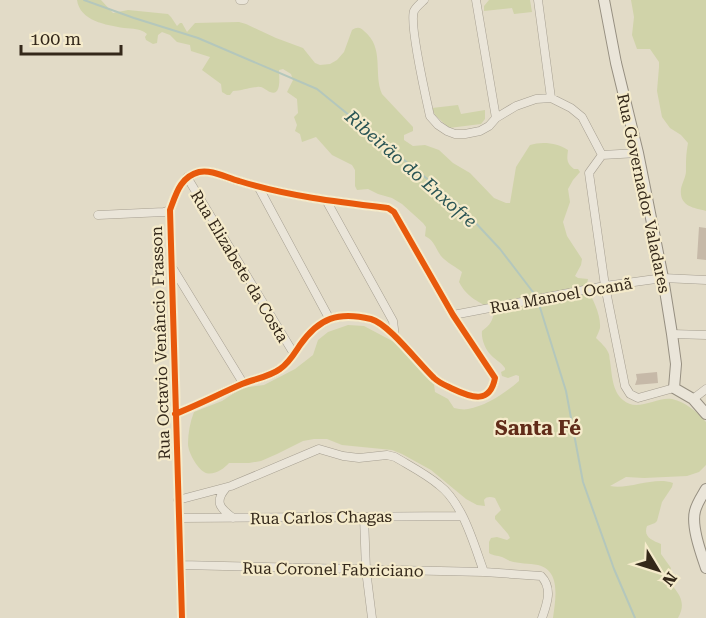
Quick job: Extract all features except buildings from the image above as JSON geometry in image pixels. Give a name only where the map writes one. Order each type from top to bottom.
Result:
[{"type":"street","points":[[424,0],[415,10],[414,33],[429,116],[438,126],[455,134],[480,131],[516,106],[536,99],[551,98],[571,108],[582,117],[602,155]]},
{"type":"street","points":[[476,0],[496,118]]},
{"type":"street","points":[[538,0],[551,98]]},
{"type":"street","name":"Rua Governador Valadares","points":[[604,0],[663,278],[676,364],[674,388]]},
{"type":"street","points":[[602,155],[638,153]]},
{"type":"street","points":[[602,155],[589,173],[604,286],[625,386],[630,394],[638,398],[674,388],[693,399],[706,414]]},
{"type":"street","points":[[175,414],[243,383],[280,370],[290,361],[310,331],[329,318],[355,317],[379,322],[435,380],[469,397],[481,397],[488,393],[494,385],[495,378],[453,315],[394,212],[388,208],[259,188],[212,172],[202,171],[186,177]]},
{"type":"street","name":"Rua Octavio Venâncio Frasson","points":[[182,618],[170,210],[177,189],[186,177]]},
{"type":"street","name":"Rua Elizabete da Costa","points":[[186,177],[294,354]]},
{"type":"street","points":[[259,188],[329,318]]},
{"type":"street","points":[[326,200],[393,321],[395,337]]},
{"type":"street","points":[[98,215],[170,210]]},
{"type":"street","points":[[172,266],[243,383]]},
{"type":"street","name":"Rua Manoel Ocanã","points":[[453,315],[604,286],[663,278],[706,280]]},
{"type":"street","points":[[672,334],[706,335]]},
{"type":"street","points":[[693,399],[706,389]]},
{"type":"street","points":[[178,500],[227,487],[318,449],[359,458],[387,455],[395,457],[439,484],[447,492],[462,516],[484,572]]},
{"type":"street","points":[[227,487],[219,501],[224,511],[233,518]]},
{"type":"street","points":[[706,489],[695,510],[694,519],[706,568]]},
{"type":"street","points":[[446,516],[452,499]]},
{"type":"street","name":"Rua Carlos Chagas","points":[[180,519],[462,516]]},
{"type":"street","points":[[364,517],[366,570],[372,618]]},
{"type":"street","name":"Rua Coronel Fabriciano","points":[[182,565],[484,572],[542,576],[548,589],[548,603],[542,618]]},
{"type":"green space","points":[[77,0],[101,0],[113,13],[128,10],[168,14],[177,26],[182,23],[187,32],[195,23],[239,22],[303,48],[315,63],[320,65],[330,64],[337,60],[344,52],[352,30],[361,29],[370,38],[377,53],[382,94],[413,127],[413,131],[404,135],[404,140],[413,146],[425,145],[439,150],[453,163],[470,173],[494,198],[506,203],[510,203],[516,167],[530,145],[550,143],[568,150],[568,163],[580,172],[568,189],[570,202],[563,222],[567,236],[582,259],[575,276],[588,279],[586,288],[596,307],[600,323],[596,338],[609,353],[613,382],[619,396],[634,405],[666,399],[677,400],[691,408],[706,422],[706,465],[699,472],[687,476],[626,477],[610,486],[658,481],[673,483],[662,502],[657,521],[647,526],[646,533],[649,538],[661,544],[661,554],[671,568],[668,581],[682,602],[678,618],[553,618],[555,587],[551,573],[538,565],[513,562],[489,553],[491,538],[507,540],[510,538],[495,519],[501,510],[495,498],[485,499],[485,506],[477,505],[466,499],[431,470],[392,450],[342,445],[327,439],[314,439],[303,441],[261,461],[229,463],[221,470],[211,474],[201,470],[193,460],[188,447],[194,412],[222,401],[242,388],[264,385],[295,369],[313,355],[318,340],[328,332],[348,325],[364,326],[398,344],[433,377],[435,392],[448,399],[454,408],[466,409],[488,402],[519,381],[519,376],[508,378],[502,376],[501,372],[505,368],[488,352],[482,337],[482,331],[491,322],[494,311],[466,292],[459,282],[462,272],[443,258],[433,242],[425,236],[426,227],[423,223],[392,198],[368,189],[357,190],[355,170],[352,165],[332,155],[316,137],[302,142],[300,134],[295,131],[297,125],[294,117],[298,113],[297,99],[287,92],[293,80],[291,74],[283,69],[279,70],[279,85],[274,93],[259,87],[233,91],[227,95],[222,92],[221,84],[202,70],[210,57],[191,51],[190,45],[177,42],[170,35],[162,32],[158,35],[157,43],[153,44],[146,40],[147,34],[142,31],[95,21],[83,13]]},
{"type":"green space","points":[[489,0],[530,0],[532,12],[514,14],[512,8],[484,11],[484,6]]},
{"type":"green space","points":[[631,0],[706,0],[706,211],[688,205],[682,199],[681,189],[686,173],[688,143],[670,128],[662,117],[657,91],[659,62],[650,49],[637,49],[632,35],[634,17]]},
{"type":"green space","points":[[458,105],[461,114],[485,110],[485,119],[481,124],[449,128],[435,115],[432,108]]},
{"type":"waterway","name":"Ribeirão do Enxofre","points":[[84,0],[198,38],[317,89],[458,204],[500,249],[536,296]]},
{"type":"waterway","name":"Ribeirão do Enxofre","points":[[538,301],[566,391],[583,482],[614,569],[635,618]]},
{"type":"cycle path","points":[[175,414],[184,411],[242,384],[276,372],[289,361],[314,328],[339,317],[359,317],[378,322],[395,336],[436,380],[460,392],[479,397],[485,395],[493,386],[495,378],[453,315],[394,212],[388,208],[294,195],[204,171],[187,178],[174,198],[170,210],[182,618]]},
{"type":"district","name":"Santa Fé","points":[[538,428]]}]
